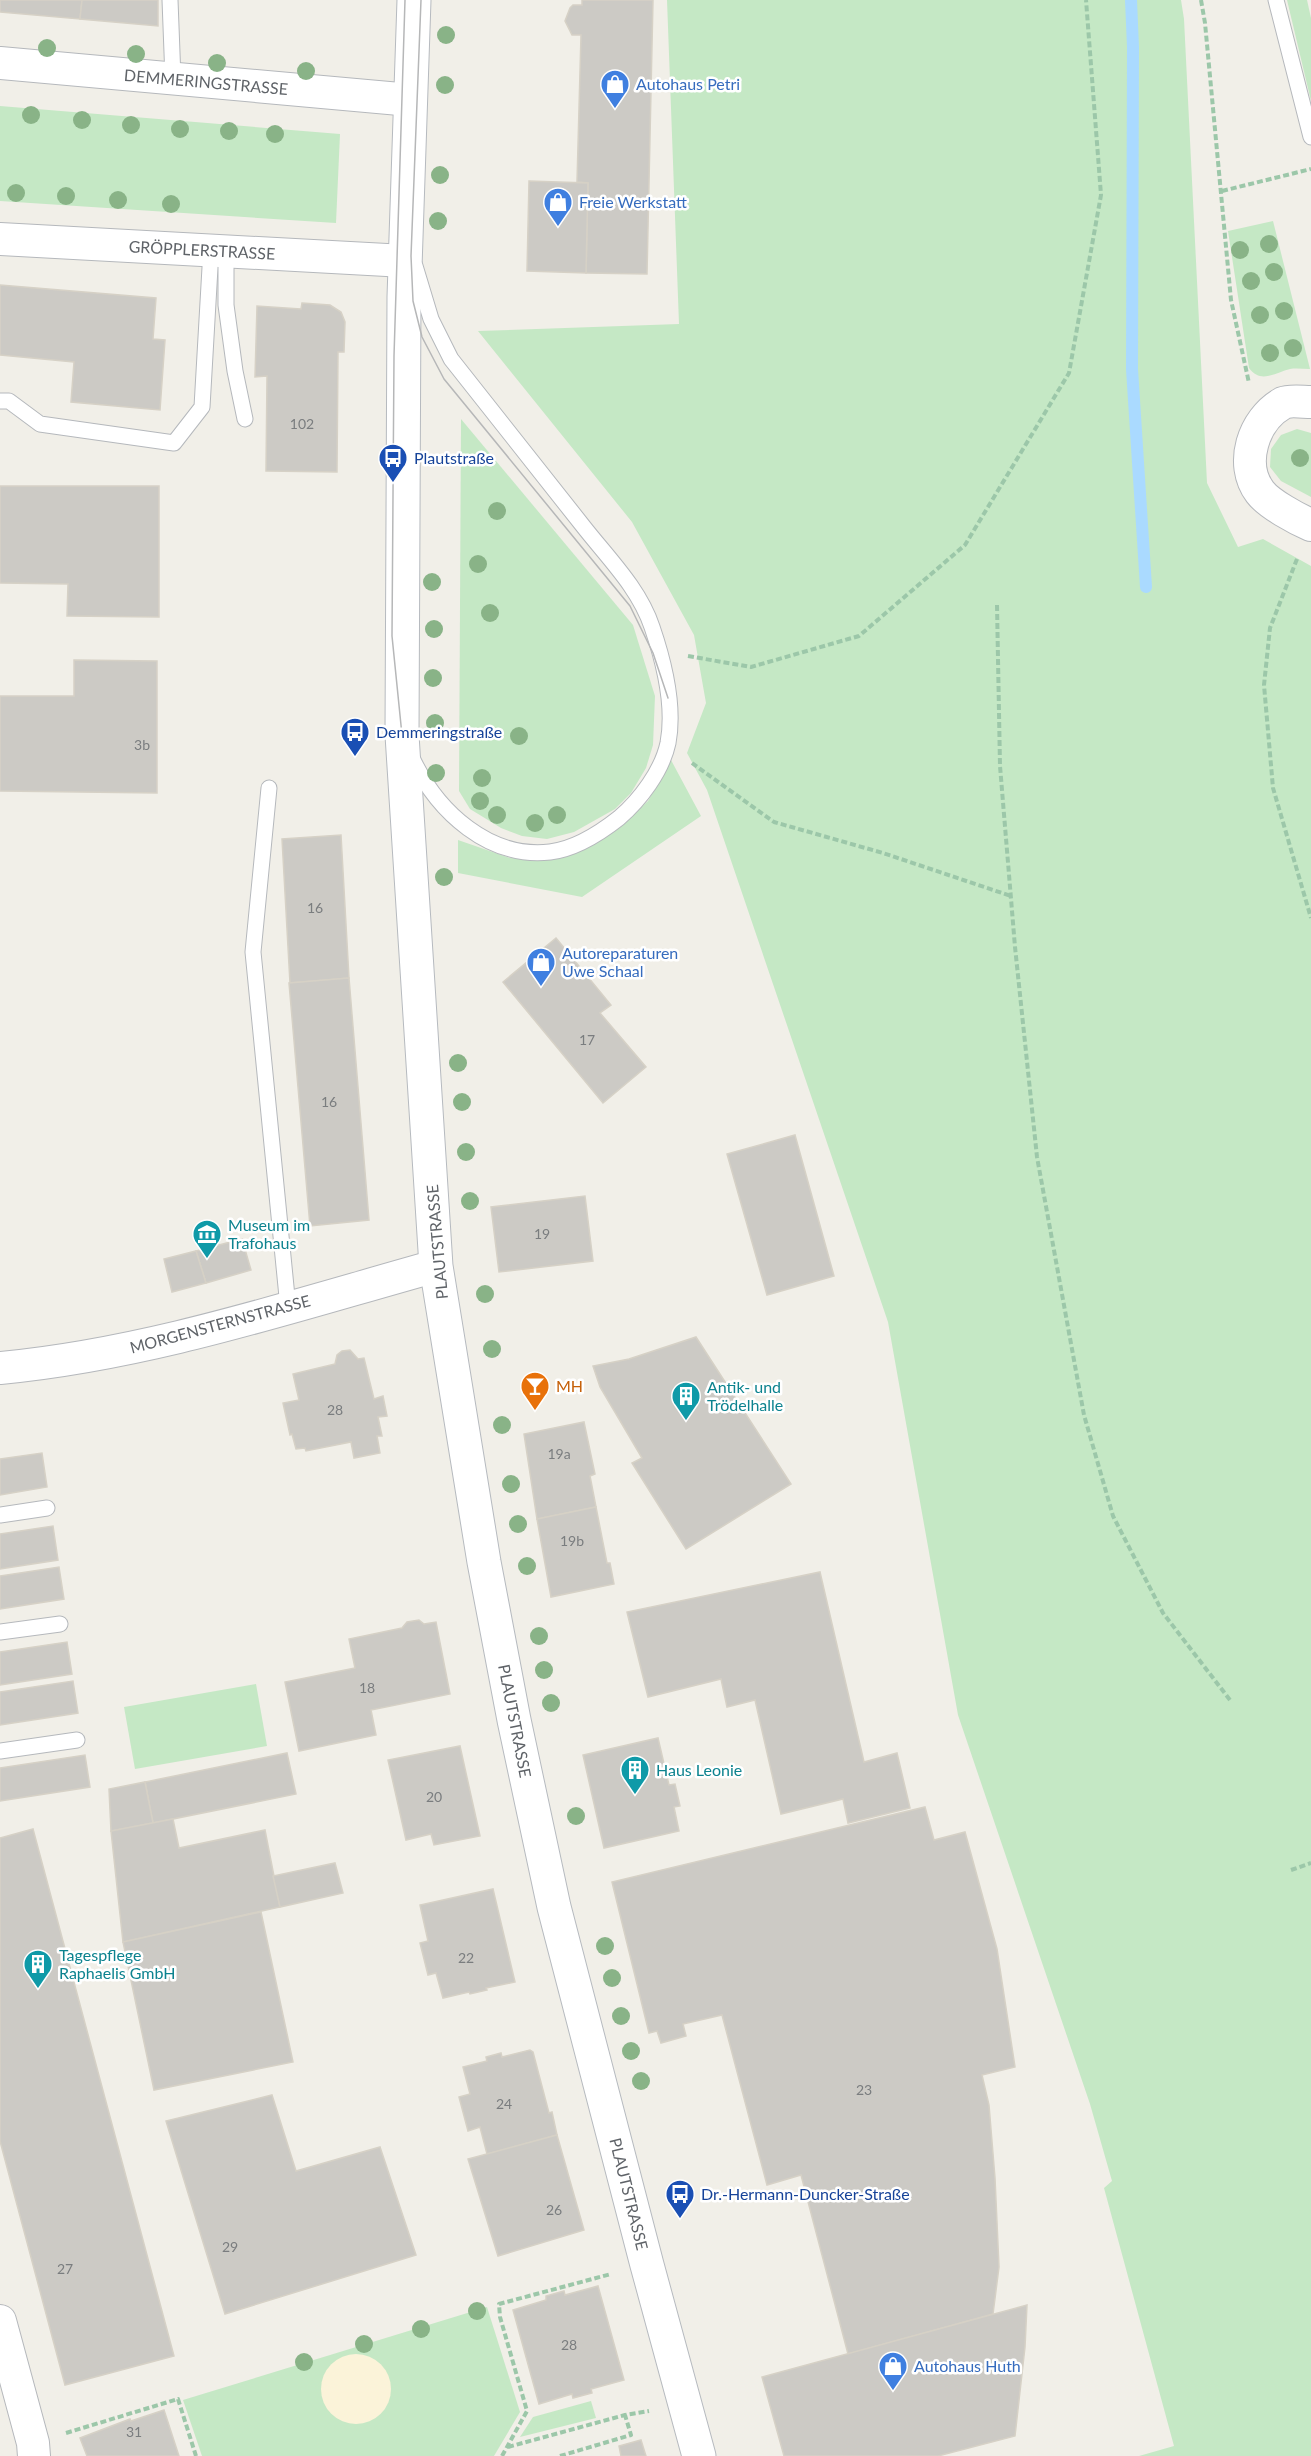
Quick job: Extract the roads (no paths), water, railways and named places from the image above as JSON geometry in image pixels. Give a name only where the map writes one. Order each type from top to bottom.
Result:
[{"type":"main road","name":"PLAUTSTRASSE","points":[[414,0],[405,252],[402,735],[436,1266],[484,1562],[514,1720],[554,1906],[646,2265],[699,2456]]},
{"type":"street","name":"DEMMERINGSTRASSE","points":[[0,63],[411,100]]},
{"type":"street","name":"GRÖPPLERSTRASSE","points":[[0,239],[219,250],[405,252]]},
{"type":"street","points":[[1305,539],[1294,518],[1260,492],[1250,465],[1251,444],[1264,420],[1285,402],[1311,402]]},
{"type":"street","name":"MORGENSTERNSTRASSE","points":[[0,1368],[38,1364],[155,1344],[436,1266]]},
{"type":"street","points":[[0,2321],[33,2444],[34,2456]]},
{"type":"lane","points":[[170,0],[173,79]]},
{"type":"lane","points":[[1276,0],[1311,137]]},
{"type":"lane","points":[[0,400],[9,401],[40,424],[174,443],[202,407],[219,250]]},
{"type":"lane","points":[[219,250],[235,371],[245,419]]},
{"type":"lane","points":[[402,735],[423,780],[447,811],[478,837],[516,852],[552,852],[581,842],[626,812],[643,793],[658,769],[667,745],[671,721],[660,651],[641,600],[451,358],[431,319],[411,256],[405,252]]},
{"type":"lane","points":[[268,788],[253,952],[288,1307]]},
{"type":"lane","points":[[0,1515],[47,1508]]},
{"type":"lane","points":[[0,1632],[60,1624]]},
{"type":"lane","points":[[0,1751],[77,1740]]},
{"type":"waterway","points":[[1131,0],[1133,47],[1132,369],[1146,587]]},
{"type":"tram line","points":[[402,735],[392,636],[394,356],[405,0]]},
{"type":"tram line","points":[[421,0],[411,256],[413,301],[422,337],[444,379],[630,606],[653,653],[668,698]]},
{"type":"place","name":"Autohaus Petri","points":[[615,110]]},
{"type":"place","name":"Freie Werkstatt","points":[[558,228]]},
{"type":"place","name":"Plautstraße","points":[[393,484]]},
{"type":"place","name":"Demmeringstraße","points":[[355,758]]},
{"type":"place","name":"Autoreparaturen Uwe Schaal","points":[[541,988]]},
{"type":"place","name":"Museum im Trafohaus","points":[[207,1260]]},
{"type":"place","name":"MH","points":[[535,1412]]},
{"type":"place","name":"Antik- und Trödelhalle","points":[[686,1422]]},
{"type":"place","name":"Haus Leonie","points":[[635,1796]]},
{"type":"place","name":"Tagespflege Raphaelis GmbH","points":[[38,1990]]},
{"type":"place","name":"Dr.-Hermann-Duncker-Straße","points":[[680,2220]]},
{"type":"place","name":"Autohaus Huth","points":[[893,2392]]}]
